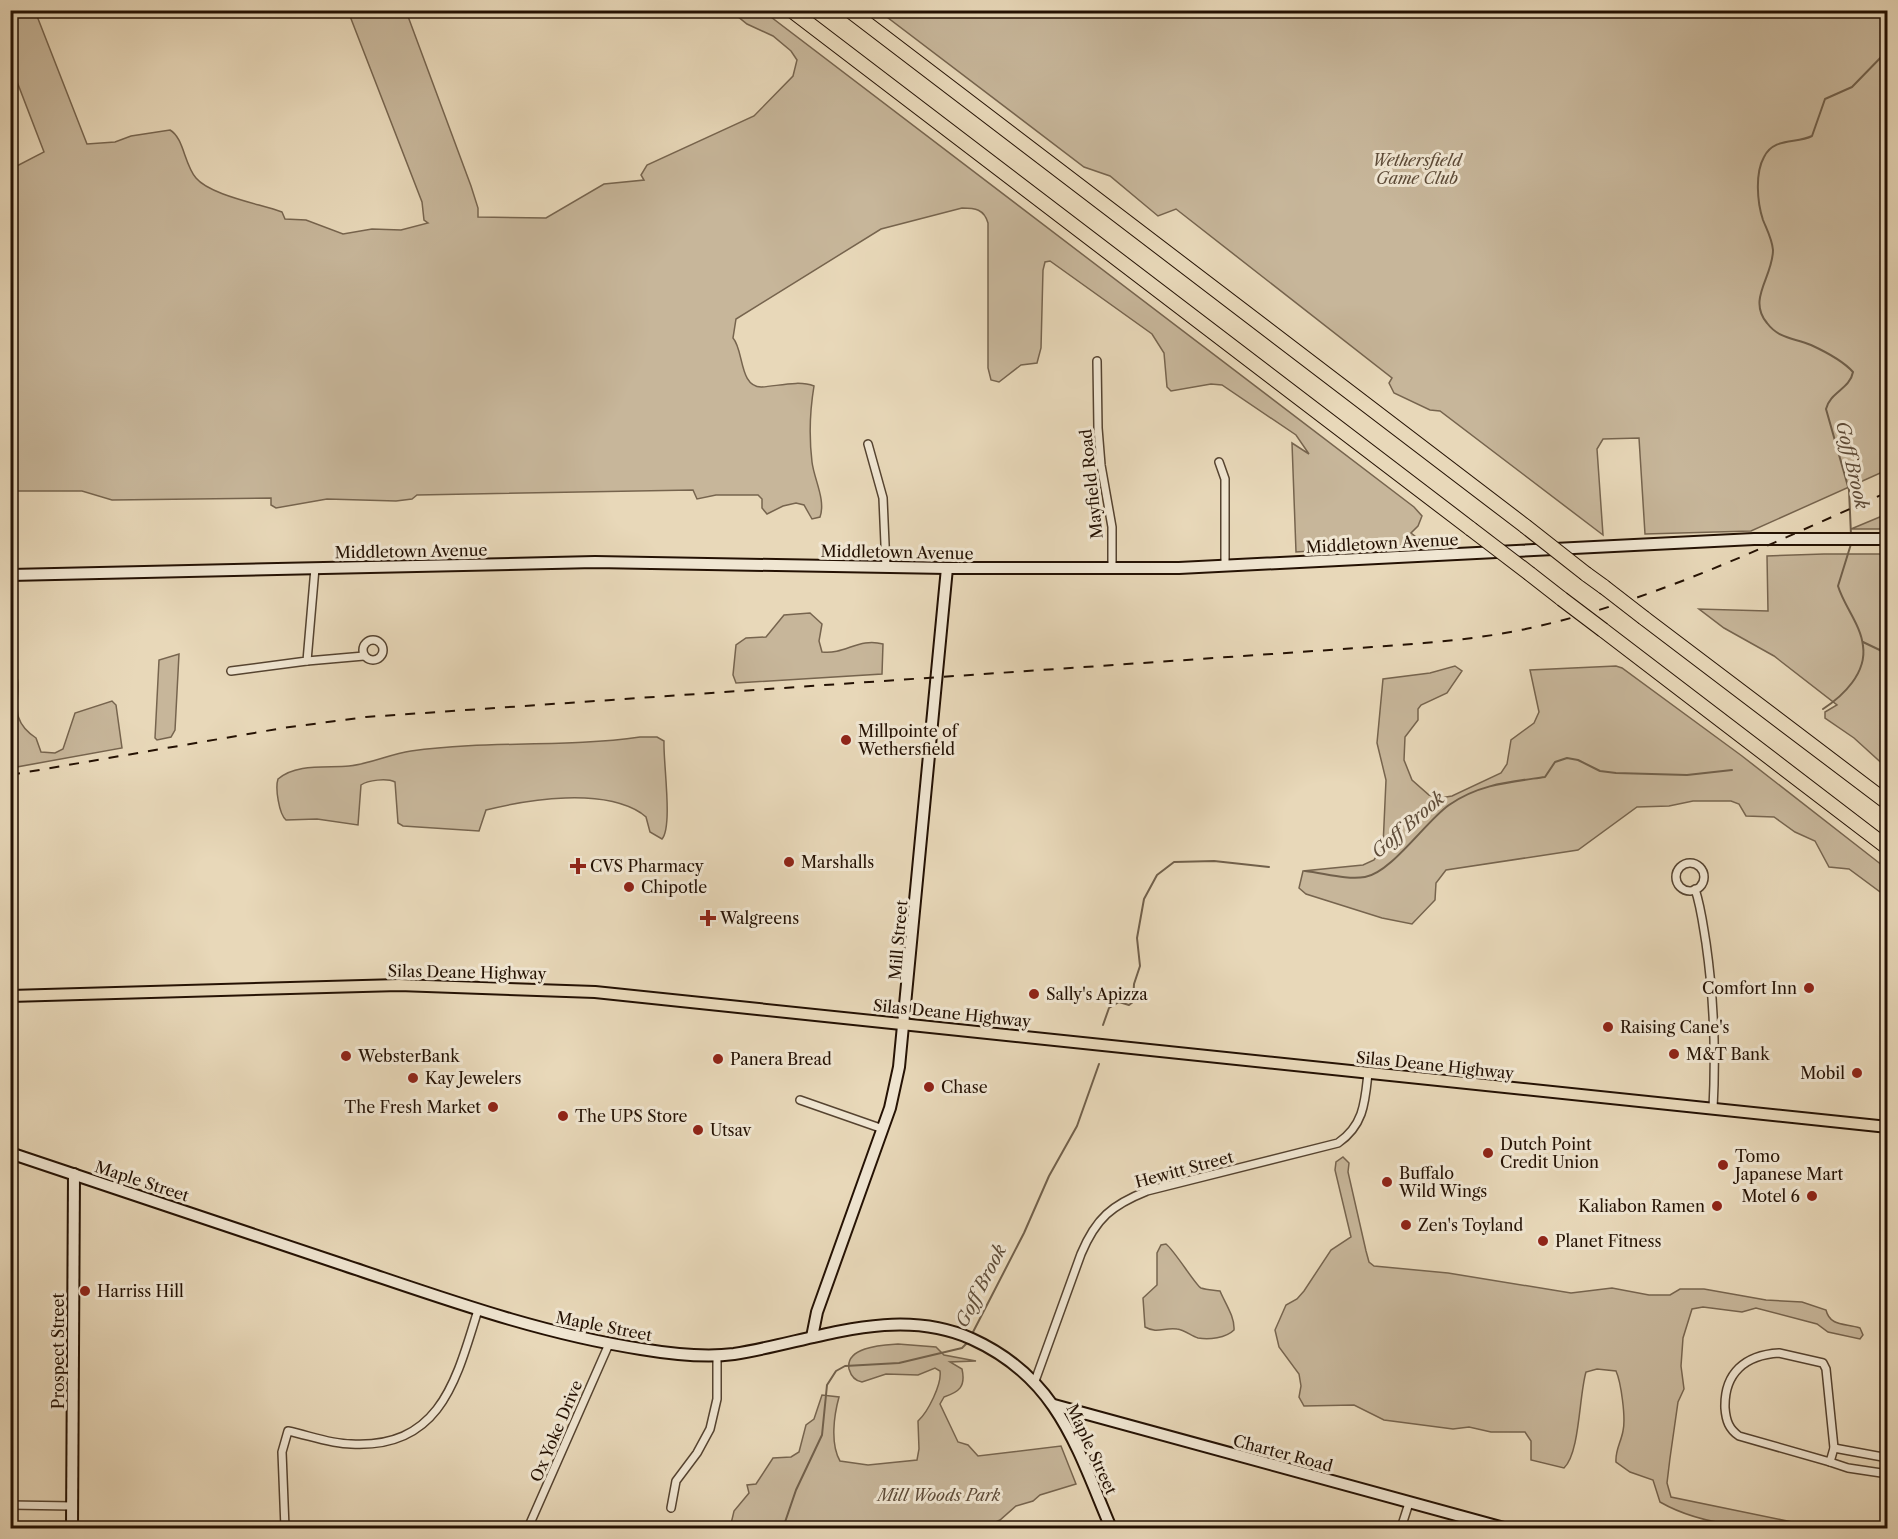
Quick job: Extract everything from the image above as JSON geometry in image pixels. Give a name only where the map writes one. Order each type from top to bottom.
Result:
[{"type":"highway","points":[[791,10],[1887,848]]},
{"type":"highway","points":[[849,10],[1887,803]]},
{"type":"main road","name":"Silas Deane Highway","points":[[10,996],[384,985],[495,986],[634,995],[1887,1127]]},
{"type":"street","name":"Mayfield Road","points":[[1097,361],[1098,428],[1101,465],[1112,527],[1112,568]]},
{"type":"street","points":[[868,444],[883,498],[886,567]]},
{"type":"street","points":[[1219,462],[1225,479],[1226,566]]},
{"type":"street","name":"Middletown Avenue","points":[[10,575],[595,562],[947,568],[1226,566],[1783,538],[1887,539]]},
{"type":"street","points":[[307,661],[315,568]]},
{"type":"street","name":"Mill Street","points":[[812,1337],[817,1312],[883,1129],[897,1077],[905,1023],[947,568]]},
{"type":"street","points":[[231,671],[364,656]]},
{"type":"street","points":[[1685,864],[1694,864],[1702,871],[1702,883],[1695,889],[1686,890],[1677,881],[1677,873],[1685,864]]},
{"type":"street","points":[[1695,889],[1709,963],[1714,1010],[1716,1053],[1713,1109]]},
{"type":"street","name":"Hewitt Street","points":[[1035,1381],[1089,1234],[1103,1216],[1124,1200],[1147,1191],[1338,1143],[1356,1127],[1361,1118],[1368,1073]]},
{"type":"street","points":[[801,1100],[883,1129]]},
{"type":"street","name":"Maple Street","points":[[10,1152],[478,1310],[564,1335],[609,1344],[674,1354],[717,1355],[870,1326],[897,1324],[923,1325],[969,1338],[996,1352],[1035,1381],[1054,1405],[1070,1431],[1111,1528]]},
{"type":"street","name":"Prospect Street","points":[[72,1528],[74,1174]]},
{"type":"street","points":[[285,1528],[282,1452],[288,1431],[349,1444],[381,1443],[414,1433],[439,1408],[462,1363],[478,1310]]},
{"type":"street","name":"Ox Yoke Drive","points":[[528,1528],[609,1344]]},
{"type":"street","points":[[1830,1462],[1834,1448],[1831,1401],[1823,1363],[1779,1353],[1764,1354],[1742,1364],[1733,1373],[1725,1396],[1726,1418],[1733,1432],[1848,1468],[1887,1474]]},
{"type":"street","points":[[671,1508],[675,1481],[698,1453],[710,1429],[717,1399],[717,1355]]},
{"type":"street","name":"Charter Road","points":[[1054,1405],[1504,1528]]},
{"type":"street","points":[[1834,1448],[1887,1458]]},
{"type":"street","points":[[1401,1528],[1409,1503]]},
{"type":"street","points":[[10,1504],[72,1506]]},
{"type":"green space","points":[[11,10],[35,11],[87,144],[115,142],[131,136],[170,130],[178,139],[192,172],[203,184],[224,194],[282,212],[285,219],[306,220],[343,234],[372,229],[401,230],[428,223],[424,220],[422,202],[348,11],[406,11],[471,186],[478,208],[478,217],[546,218],[604,184],[644,180],[641,175],[647,165],[754,116],[793,76],[797,60],[791,51],[773,36],[747,24],[731,11],[763,11],[1414,507],[1422,516],[1418,526],[1411,533],[1425,544],[1395,546],[1387,549],[1370,547],[1296,552],[1292,443],[1309,454],[1296,435],[1222,385],[1211,384],[1171,391],[1167,387],[1164,353],[1152,334],[1050,261],[1045,262],[1043,270],[1041,348],[1037,363],[1021,365],[999,382],[991,380],[988,368],[988,223],[981,212],[967,208],[881,229],[736,319],[733,338],[749,381],[755,386],[762,387],[795,383],[814,386],[810,443],[813,469],[822,504],[820,517],[812,519],[804,505],[796,503],[783,506],[767,514],[762,508],[762,499],[758,495],[716,495],[697,499],[693,490],[417,495],[412,499],[396,501],[327,499],[276,508],[271,505],[271,498],[112,500],[82,491],[11,491],[11,169],[44,152],[11,66]]},
{"type":"green space","name":"Wethersfield Game Club","points":[[879,11],[1887,11],[1887,470],[1751,531],[1645,534],[1639,438],[1603,439],[1597,449],[1603,535],[1440,411],[1430,410],[1394,393],[1389,383],[1392,378],[1176,209],[1158,216],[1110,176],[1084,167]]},
{"type":"green space","points":[[1887,514],[1887,529],[1851,529]]},
{"type":"green space","points":[[1887,554],[1887,768],[1854,738],[1825,718],[1825,712],[1837,705],[1774,656],[1724,628],[1699,609],[1768,611],[1767,556]]},
{"type":"green space","points":[[810,613],[822,624],[819,641],[822,652],[838,651],[874,642],[883,644],[882,674],[736,683],[733,675],[736,645],[746,638],[766,637],[784,615]]},
{"type":"green space","points":[[179,654],[175,730],[171,737],[157,740],[155,738],[159,660]]},
{"type":"green space","points":[[11,663],[18,683],[17,711],[20,720],[25,729],[36,738],[41,752],[55,753],[63,749],[75,713],[112,701],[116,705],[122,748],[11,768]]},
{"type":"green space","points":[[1455,666],[1462,671],[1447,693],[1421,705],[1418,709],[1418,720],[1405,737],[1404,760],[1412,780],[1429,795],[1440,798],[1452,796],[1501,773],[1507,764],[1511,740],[1534,723],[1539,712],[1530,670],[1616,666],[1622,668],[1742,756],[1887,869],[1887,897],[1849,869],[1829,867],[1815,841],[1795,832],[1774,817],[1746,816],[1739,804],[1731,801],[1693,801],[1669,806],[1637,807],[1578,850],[1446,870],[1436,883],[1435,900],[1412,924],[1382,918],[1306,894],[1299,888],[1303,871],[1363,865],[1374,860],[1383,846],[1386,780],[1377,743],[1383,679],[1430,673]]},
{"type":"green space","points":[[657,737],[664,741],[667,821],[662,839],[650,832],[646,817],[641,813],[607,800],[565,798],[523,802],[486,810],[479,831],[403,826],[398,823],[395,782],[387,780],[361,785],[358,825],[317,819],[286,820],[278,801],[278,779],[303,768],[357,765],[403,752],[440,748],[583,742]]},
{"type":"green space","points":[[1343,1157],[1349,1163],[1348,1172],[1366,1251],[1369,1262],[1374,1266],[1448,1273],[1571,1293],[1612,1288],[1649,1295],[1670,1295],[1680,1289],[1704,1289],[1766,1300],[1802,1302],[1826,1310],[1831,1319],[1839,1324],[1860,1328],[1863,1335],[1860,1339],[1828,1332],[1817,1324],[1756,1308],[1742,1312],[1703,1307],[1692,1309],[1683,1338],[1681,1366],[1684,1389],[1678,1402],[1667,1483],[1671,1497],[1821,1528],[1759,1527],[1718,1522],[1698,1518],[1660,1502],[1653,1480],[1630,1472],[1616,1462],[1624,1418],[1616,1371],[1597,1369],[1586,1372],[1576,1437],[1569,1461],[1564,1468],[1531,1460],[1531,1441],[1525,1432],[1491,1432],[1469,1427],[1453,1429],[1384,1420],[1354,1405],[1304,1406],[1299,1397],[1301,1386],[1299,1374],[1279,1347],[1275,1330],[1286,1305],[1297,1299],[1304,1291],[1331,1250],[1351,1237],[1335,1170],[1336,1162]]},
{"type":"green space","points":[[1166,1244],[1198,1286],[1203,1289],[1220,1291],[1233,1320],[1234,1330],[1231,1333],[1217,1338],[1202,1339],[1177,1329],[1153,1330],[1145,1327],[1143,1298],[1157,1285],[1157,1253],[1161,1245]]},
{"type":"green space","name":"Mill Woods Park","points":[[898,1344],[936,1347],[944,1355],[976,1361],[950,1362],[962,1369],[963,1380],[960,1388],[944,1397],[940,1404],[958,1442],[968,1445],[978,1456],[1061,1446],[1076,1484],[1040,1495],[1033,1501],[1016,1506],[1000,1520],[983,1528],[730,1528],[734,1511],[749,1493],[747,1485],[756,1484],[773,1458],[791,1457],[799,1452],[806,1425],[814,1419],[822,1395],[839,1397],[834,1421],[834,1438],[840,1461],[868,1465],[917,1460],[918,1421],[934,1398],[940,1371],[935,1368],[918,1375],[886,1374],[862,1382],[854,1378],[849,1369],[849,1361],[859,1351],[876,1346]]},
{"type":"waterway","name":"Goff Brook","points":[[1851,535],[1849,490],[1826,409],[1831,398],[1848,383],[1853,372],[1822,350],[1777,332],[1767,323],[1762,314],[1760,296],[1773,250],[1761,213],[1758,179],[1764,157],[1773,146],[1812,136],[1825,99],[1852,87],[1888,50]]},
{"type":"waterway","name":"Goff Brook","points":[[1823,709],[1852,683],[1863,656],[1862,638],[1838,586],[1851,544]]},
{"type":"waterway","points":[[1863,642],[1888,654]]},
{"type":"waterway","name":"Goff Brook","points":[[1305,871],[1350,878],[1365,877],[1375,873],[1397,857],[1440,813],[1460,798],[1495,785],[1545,777],[1555,762],[1567,758],[1578,760],[1600,771],[1616,773],[1687,775],[1732,770]]},
{"type":"waterway","name":"Goff Brook","points":[[1103,1025],[1109,1008],[1119,1002],[1129,1005],[1133,1002],[1134,984],[1140,966],[1137,938],[1144,899],[1157,875],[1174,862],[1214,861],[1269,867]]},
{"type":"waterway","name":"Goff Brook","points":[[972,1334],[1024,1233],[1049,1176],[1077,1126],[1099,1064]]},
{"type":"waterway","name":"Goff Brook","points":[[783,1528],[796,1490],[822,1435],[827,1385],[836,1371],[845,1366],[899,1363],[962,1348],[968,1342]]},
{"type":"railway","points":[[10,775],[283,728],[366,717],[1393,645],[1498,634],[1584,614],[1673,584],[1760,549],[1888,492]]},
{"type":"place","name":"Millpointe of Wethersfield","points":[[846,740]]},
{"type":"place","name":"Marshalls","points":[[789,862]]},
{"type":"place","name":"CVS Pharmacy","points":[[578,866]]},
{"type":"place","name":"Chipotle","points":[[629,887]]},
{"type":"place","name":"Walgreens","points":[[708,918]]},
{"type":"place","name":"Comfort Inn","points":[[1809,988]]},
{"type":"place","name":"Sally's Apizza","points":[[1034,994]]},
{"type":"place","name":"Raising Cane's","points":[[1608,1027]]},
{"type":"place","name":"M&T Bank","points":[[1674,1054]]},
{"type":"place","name":"WebsterBank","points":[[346,1056]]},
{"type":"place","name":"Panera Bread","points":[[718,1059]]},
{"type":"place","name":"Mobil","points":[[1857,1073]]},
{"type":"place","name":"Kay Jewelers","points":[[413,1078]]},
{"type":"place","name":"Chase","points":[[929,1087]]},
{"type":"place","name":"The Fresh Market","points":[[493,1107]]},
{"type":"place","name":"The UPS Store","points":[[563,1116]]},
{"type":"place","name":"Utsav","points":[[698,1130]]},
{"type":"place","name":"Dutch Point Credit Union","points":[[1488,1153]]},
{"type":"place","name":"Tomo Japanese Mart","points":[[1723,1165]]},
{"type":"place","name":"Buffalo Wild Wings","points":[[1387,1182]]},
{"type":"place","name":"Motel 6","points":[[1812,1196]]},
{"type":"place","name":"Kaliabon Ramen","points":[[1717,1206]]},
{"type":"place","name":"Zen's Toyland","points":[[1406,1225]]},
{"type":"place","name":"Planet Fitness","points":[[1543,1241]]},
{"type":"place","name":"Harriss Hill","points":[[85,1291]]}]
